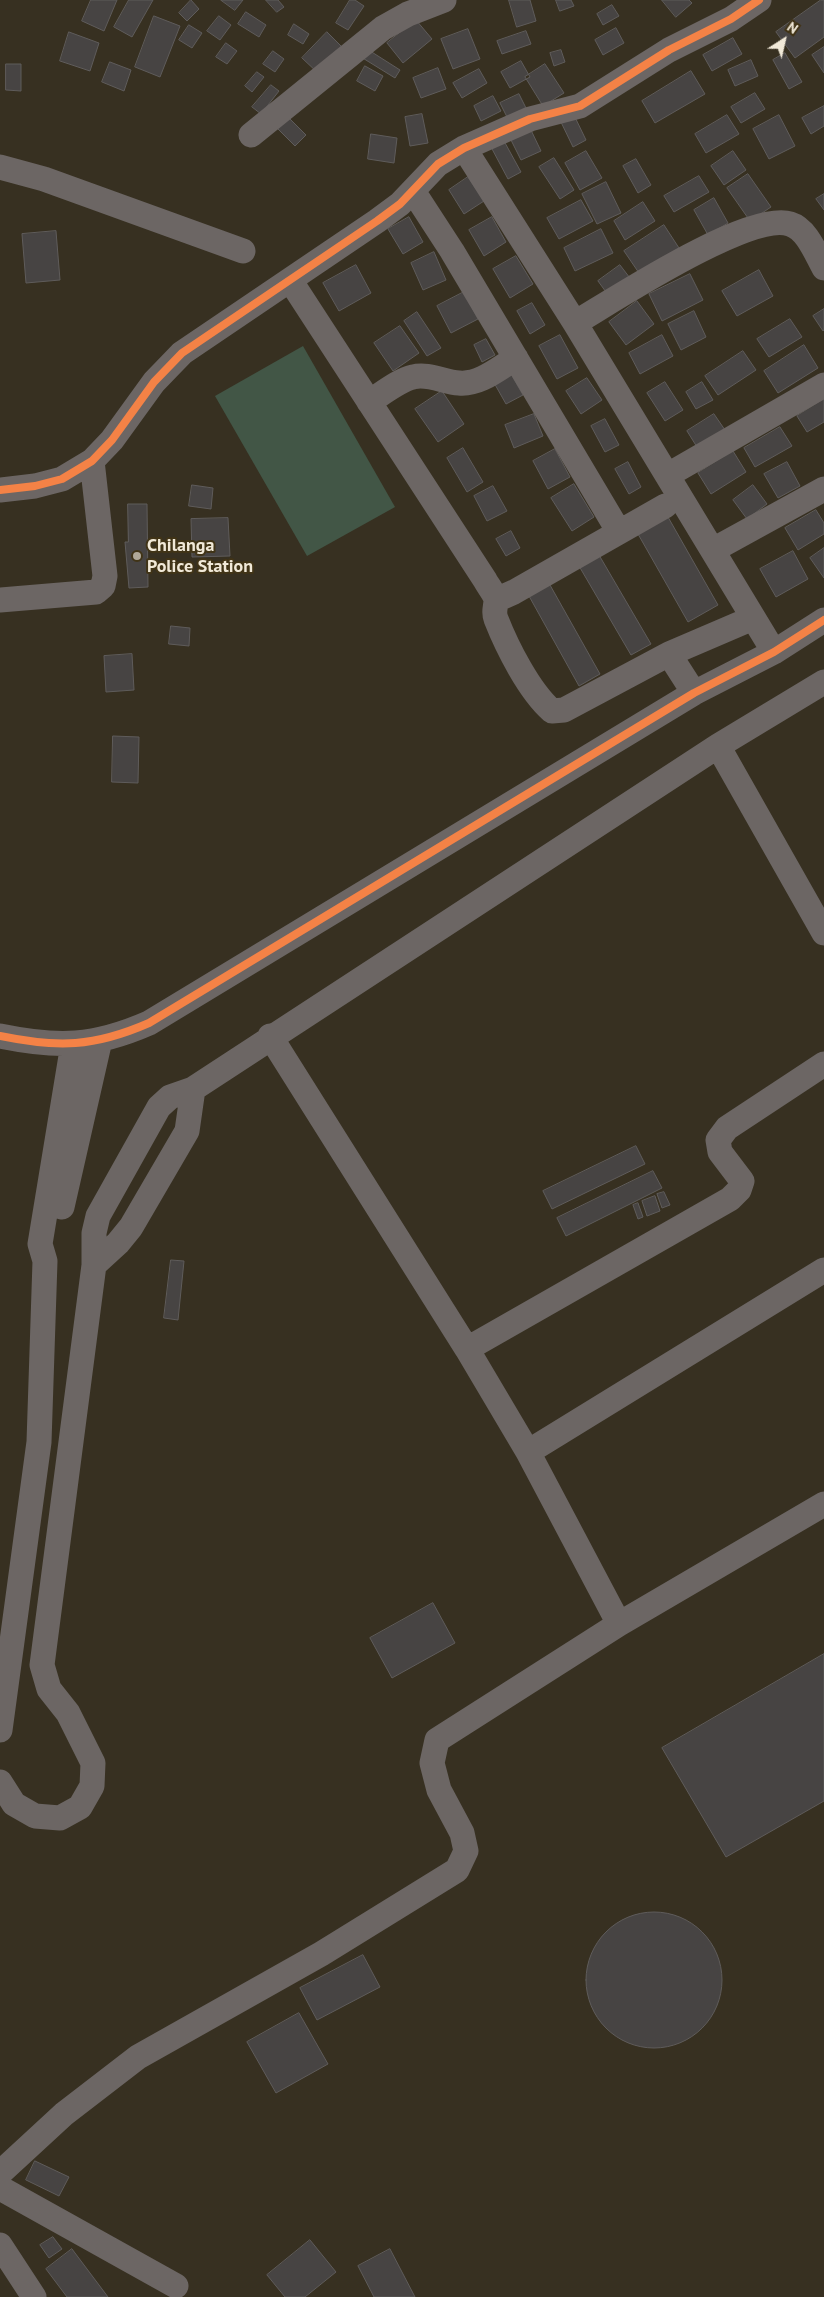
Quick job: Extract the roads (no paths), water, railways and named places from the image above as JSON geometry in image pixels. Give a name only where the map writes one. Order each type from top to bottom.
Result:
[{"type":"street","points":[[251,135],[359,46],[411,7],[444,0]]},
{"type":"street","points":[[0,490],[35,486],[62,479],[92,461],[112,440],[154,382],[182,354],[400,204],[438,164],[464,148],[530,119],[580,106],[669,50],[731,19],[759,0]]},
{"type":"street","points":[[464,148],[575,323],[774,652]]},
{"type":"street","points":[[0,167],[44,179],[243,251]]},
{"type":"street","points":[[413,191],[452,251],[619,532]]},
{"type":"street","points":[[575,323],[720,240],[780,222],[791,224],[801,230],[824,268]]},
{"type":"street","points":[[290,280],[485,580],[496,600],[494,611],[496,619],[518,664],[545,705],[552,710],[564,710],[669,654],[753,618]]},
{"type":"street","points":[[369,402],[412,377],[421,376],[460,383],[472,382],[485,377],[516,358]]},
{"type":"street","points":[[668,475],[824,385]]},
{"type":"street","points":[[0,600],[96,592],[103,586],[105,576],[92,461]]},
{"type":"street","points":[[713,550],[824,489]]},
{"type":"street","points":[[496,600],[514,592],[665,506]]},
{"type":"street","points":[[0,1036],[34,1042],[73,1044],[100,1040],[126,1033],[149,1023],[694,692],[774,652],[824,620]]},
{"type":"street","points":[[669,654],[694,692]]},
{"type":"street","points":[[0,1782],[14,1804],[36,1816],[60,1818],[80,1807],[92,1786],[93,1763],[68,1713],[49,1689],[42,1665],[94,1266],[94,1233],[98,1216],[159,1107],[170,1097],[193,1088],[270,1036],[399,955],[718,746],[824,682]]},
{"type":"street","points":[[718,746],[824,933]]},
{"type":"street","points":[[270,1036],[467,1349],[528,1452],[619,1624]]},
{"type":"street","points":[[45,1261],[53,1246],[100,1040]]},
{"type":"street","points":[[0,1730],[39,1442],[45,1261],[40,1244],[73,1044]]},
{"type":"street","points":[[467,1349],[730,1199],[739,1190],[742,1180],[720,1152],[718,1140],[726,1128],[824,1064]]},
{"type":"street","points":[[94,1266],[118,1243],[131,1226],[187,1131],[193,1088]]},
{"type":"street","points":[[528,1452],[824,1270]]},
{"type":"street","points":[[0,2173],[64,2114],[138,2057],[321,1954],[457,1870],[466,1850],[462,1833],[438,1790],[432,1763],[437,1740],[619,1624],[824,1504]]},
{"type":"street","points":[[0,2188],[176,2286]]},
{"type":"street","points":[[0,2245],[34,2297]]},
{"type":"place","name":"Chilanga Police Station","points":[[137,556]]}]
